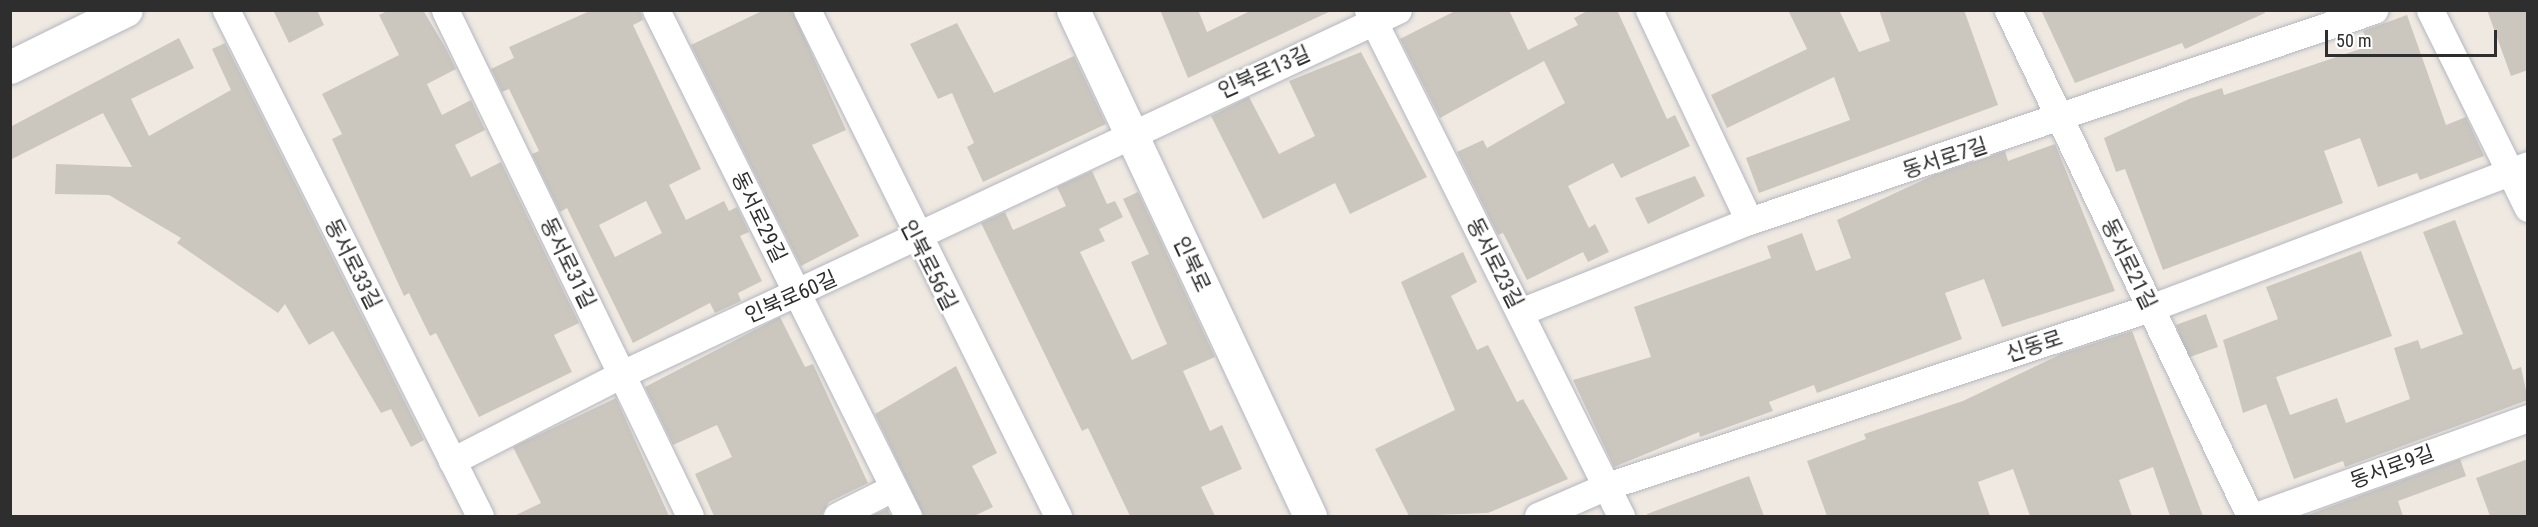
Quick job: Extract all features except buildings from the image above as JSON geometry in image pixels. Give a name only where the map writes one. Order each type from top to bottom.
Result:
[{"type":"street","points":[[10,67],[126,10]]},
{"type":"street","name":"동서로33길","points":[[226,10],[480,516]]},
{"type":"street","name":"동서로31길","points":[[445,10],[690,516]]},
{"type":"street","name":"동서로29길","points":[[656,10],[908,516]]},
{"type":"street","name":"인북로56길","points":[[807,10],[916,241],[1058,516]]},
{"type":"street","name":"인북로","points":[[1073,10],[1310,516]]},
{"type":"street","points":[[1649,10],[1749,221]]},
{"type":"street","name":"동서로21길","points":[[2008,10],[2250,516]]},
{"type":"street","name":"동서로7길","points":[[1520,312],[1749,221],[2060,120],[2374,10]]},
{"type":"street","points":[[2430,10],[2518,169],[2528,208]]},
{"type":"street","name":"인북로13길","points":[[1130,133],[1380,14]]},
{"type":"street","name":"동서로23길","points":[[1380,14],[1520,312],[1622,516]]},
{"type":"street","name":"인북로60길","points":[[452,461],[622,374],[916,241],[1130,133]]},
{"type":"street","name":"신동로","points":[[1538,516],[1607,486],[2150,308],[2518,169]]},
{"type":"street","name":"동서로9길","points":[[2256,516],[2528,418]]},
{"type":"street","points":[[837,516],[893,488]]}]
